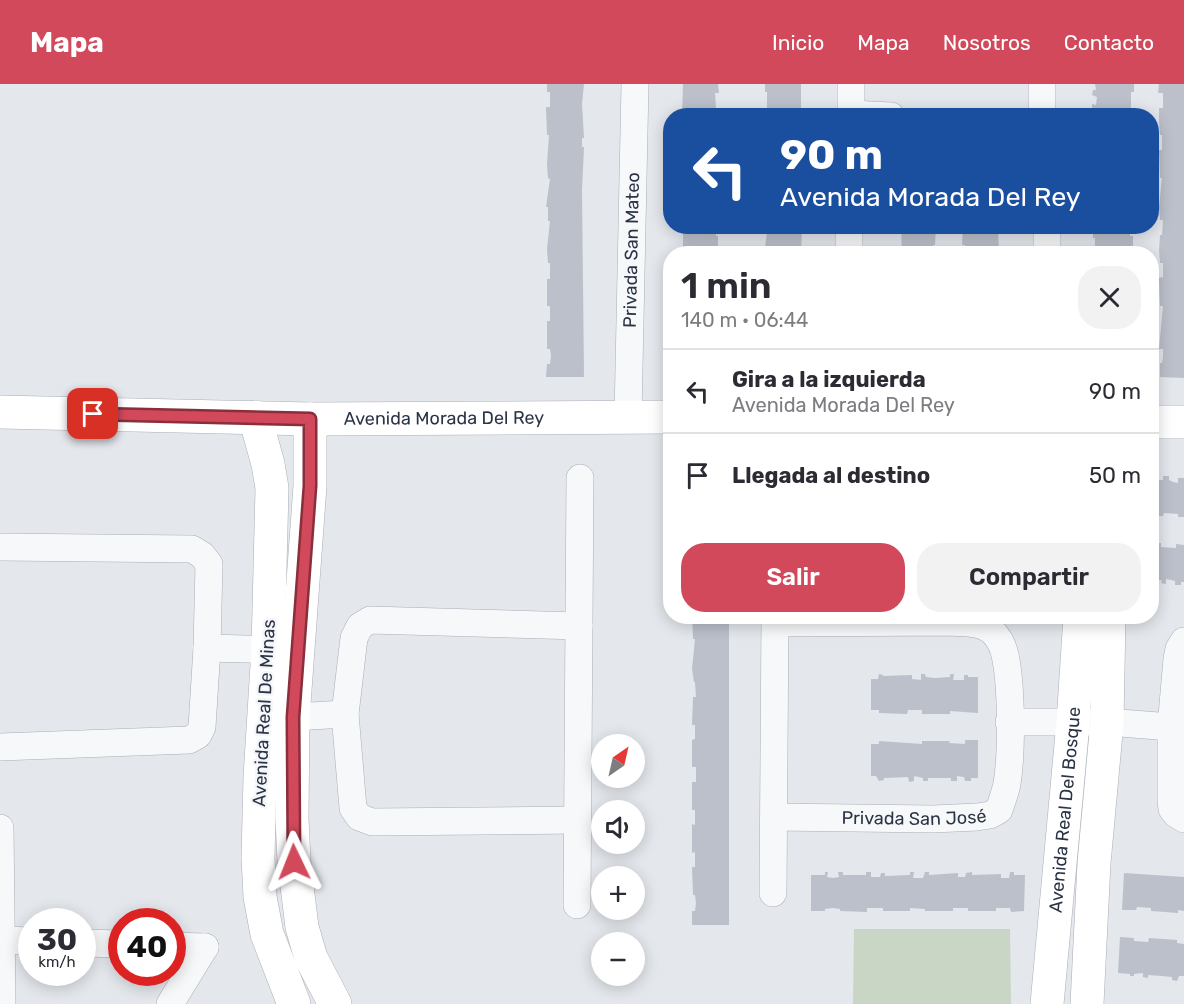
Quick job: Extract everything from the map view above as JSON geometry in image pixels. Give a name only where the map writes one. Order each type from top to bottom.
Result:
[{"type":"street","name":"Privada San Mateo","points":[[628,416],[635,84]]},
{"type":"street","points":[[851,84],[851,108]]},
{"type":"street","points":[[1042,84],[1042,108]]},
{"type":"street","name":"Avenida Morada Del Rey","points":[[0,412],[310,419],[663,417]]},
{"type":"street","name":"Avenida Real De Minas","points":[[255,417],[272,488],[283,650],[293,717],[294,862],[302,927],[311,958],[335,1004]]},
{"type":"street","name":"Avenida Real De Minas","points":[[294,1004],[267,934],[260,897],[258,858],[260,777],[310,486],[310,419]]},
{"type":"street","points":[[1159,422],[1184,422]]},
{"type":"street","points":[[577,905],[580,478]]},
{"type":"street","points":[[0,547],[192,549],[202,555],[209,564],[202,727],[198,735],[189,740],[0,747]]},
{"type":"street","points":[[578,820],[372,822],[359,817],[353,808],[345,714],[354,638],[360,626],[370,620],[579,626]]},
{"type":"street","points":[[773,893],[775,624]]},
{"type":"street","name":"Privada San José","points":[[774,817],[933,819],[990,815],[999,810],[1007,783],[1009,722],[1006,661],[1003,648],[991,631],[973,624]]},
{"type":"street","name":"Avenida Real Del Bosque","points":[[1047,1004],[1073,723],[1079,624]]},
{"type":"street","name":"Avenida Real Del Bosque","points":[[1086,1004],[1094,863],[1107,722],[1109,624]]},
{"type":"street","points":[[1184,641],[1177,659],[1171,727],[1172,808],[1184,819]]},
{"type":"street","points":[[207,648],[283,650]]},
{"type":"street","points":[[293,717],[345,714]]},
{"type":"street","points":[[1009,722],[1107,722],[1171,727]]},
{"type":"street","points":[[0,828],[2,1004]]},
{"type":"street","points":[[267,934],[302,927]]},
{"type":"street","points":[[2,940],[18,941]]},
{"type":"street","points":[[186,946],[205,947],[186,978]]},
{"type":"street","points":[[170,1004],[181,986]]},
{"type":"green space","points":[[854,929],[1010,929],[1011,1004],[853,1004]]},
{"type":"building","points":[[547,84],[584,84],[582,190],[584,377],[546,377],[547,364],[550,364],[551,356],[550,349],[547,349],[547,321],[550,321],[550,306],[547,306],[547,279],[550,279],[550,263],[548,263],[547,249],[550,221],[548,221],[548,207],[546,207],[550,179],[547,164],[549,135],[547,135],[546,107],[550,107],[550,92],[547,92]]},
{"type":"building","points":[[683,84],[718,84],[719,93],[715,93],[716,108],[682,108]]},
{"type":"building","points":[[765,84],[801,84],[801,108],[767,108],[767,92],[765,92]]},
{"type":"building","points":[[1095,84],[1134,84],[1134,92],[1131,92],[1131,108],[1092,108],[1092,104],[1096,105],[1097,97],[1092,95],[1093,90],[1096,90]]},
{"type":"building","points":[[1159,84],[1184,84],[1184,378],[1160,377],[1163,349],[1159,349],[1163,306],[1160,306],[1159,278],[1163,277],[1163,263],[1160,263],[1159,250],[1163,220],[1160,220],[1159,207],[1162,178],[1160,178],[1159,150],[1162,150],[1162,135],[1160,135],[1159,108],[1163,108],[1163,93],[1158,93]]},
{"type":"building","points":[[683,234],[716,234],[718,236],[718,246],[683,246]]},
{"type":"building","points":[[767,234],[802,234],[801,246],[765,246]]},
{"type":"building","points":[[901,234],[936,234],[933,246],[902,246]]},
{"type":"building","points":[[963,234],[998,234],[999,246],[962,245]]},
{"type":"building","points":[[1093,234],[1130,234],[1133,236],[1133,246],[1095,246],[1095,238]]},
{"type":"building","points":[[1163,476],[1169,476],[1169,480],[1178,483],[1178,478],[1184,478],[1184,517],[1164,513],[1163,516],[1159,516],[1159,480],[1163,480]]},
{"type":"building","points":[[1159,543],[1161,547],[1176,548],[1176,544],[1184,545],[1184,582],[1181,582],[1181,585],[1175,585],[1175,581],[1166,579],[1166,584],[1161,583],[1162,580],[1159,580]]},
{"type":"building","points":[[692,624],[729,624],[729,925],[692,925],[692,911],[695,911],[696,903],[695,895],[693,895],[692,867],[695,867],[695,852],[692,853],[692,824],[695,825],[695,810],[692,810],[692,782],[696,782],[696,767],[692,767],[692,740],[695,739],[695,725],[692,725],[693,697],[696,697],[692,669],[695,639],[693,639]]},
{"type":"building","points":[[879,674],[883,676],[912,675],[912,679],[921,680],[921,674],[935,678],[950,677],[950,674],[954,674],[953,680],[964,680],[964,675],[978,677],[978,713],[950,711],[950,714],[922,714],[922,710],[908,710],[907,714],[879,713],[879,710],[871,710],[871,679],[878,679]]},
{"type":"building","points":[[965,740],[978,740],[978,778],[971,778],[971,781],[965,781],[964,777],[957,776],[957,781],[951,781],[951,778],[928,778],[928,781],[923,781],[923,778],[914,776],[914,781],[909,782],[908,777],[884,778],[879,781],[876,776],[871,776],[871,744],[879,744],[879,741],[922,744],[922,741],[950,741],[949,743],[965,744]]},
{"type":"building","points":[[825,872],[828,872],[827,877],[833,878],[839,877],[838,872],[843,872],[843,875],[866,875],[866,872],[871,872],[871,877],[880,877],[881,873],[885,873],[885,876],[910,875],[910,872],[914,872],[913,878],[923,878],[925,872],[929,872],[929,875],[958,873],[958,877],[965,877],[966,873],[972,872],[972,875],[1001,874],[1001,878],[1009,878],[1010,872],[1014,872],[1014,875],[1025,875],[1024,911],[1011,912],[1010,908],[996,908],[996,911],[968,911],[968,908],[953,908],[953,911],[925,911],[925,909],[910,908],[910,911],[883,911],[883,908],[867,908],[867,912],[840,911],[840,909],[833,908],[825,909],[825,911],[811,911],[811,875],[825,875]]},
{"type":"building","points":[[1124,873],[1184,877],[1184,911],[1178,910],[1178,913],[1151,911],[1151,908],[1137,907],[1136,910],[1122,910]]},
{"type":"building","points":[[1120,937],[1148,942],[1149,938],[1177,940],[1177,943],[1184,944],[1184,976],[1179,976],[1177,981],[1172,980],[1172,977],[1148,975],[1148,978],[1143,977],[1143,973],[1130,976],[1130,974],[1118,973]]},
{"type":"route","points":[[93,414],[310,419],[310,486],[293,717],[294,862]]}]
